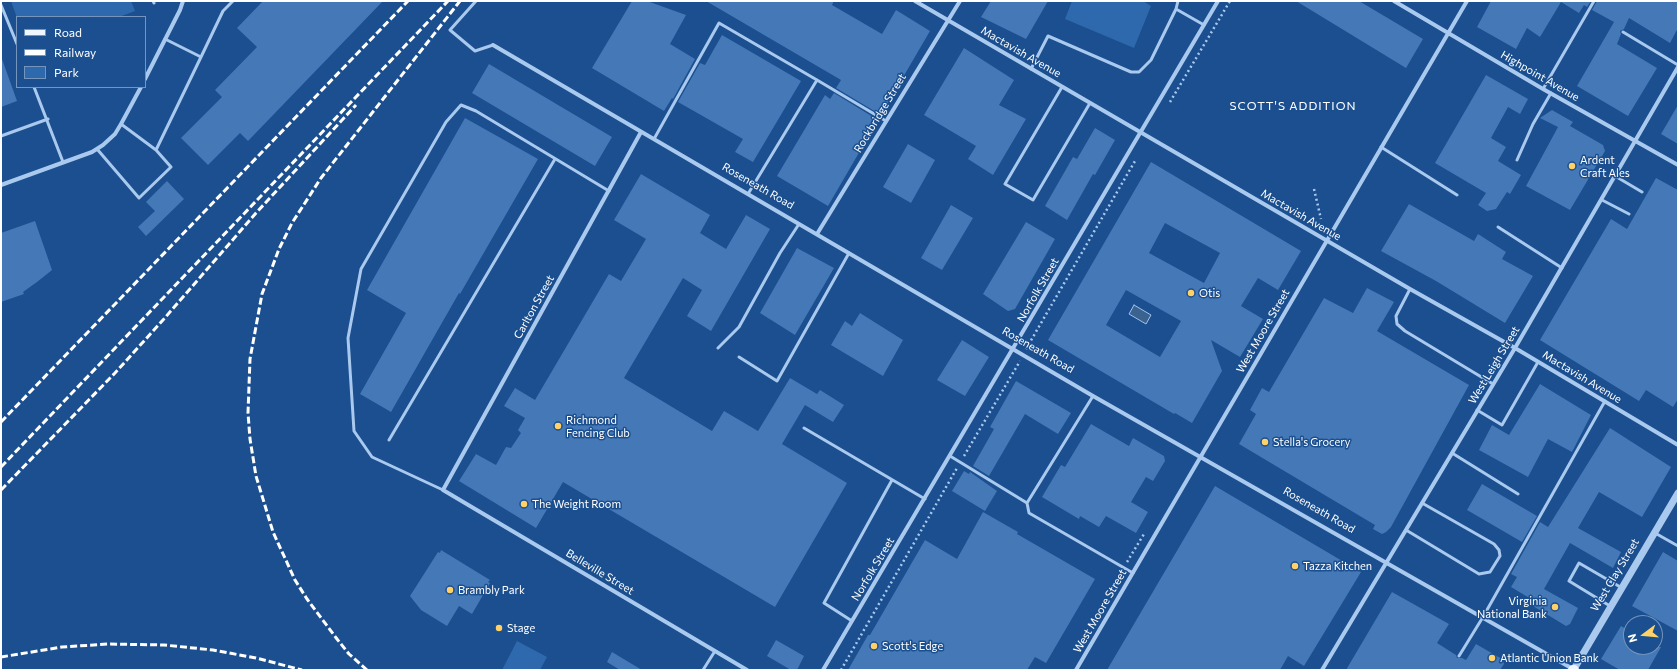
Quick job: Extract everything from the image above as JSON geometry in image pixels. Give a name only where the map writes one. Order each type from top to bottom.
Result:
[{"type":"street","points":[[146,77],[183,1]]},
{"type":"street","name":"Mactavish Avenue","points":[[915,1],[1326,241],[1515,348],[1678,445]]},
{"type":"street","name":"Rockbridge Street","points":[[816,234],[960,1]]},
{"type":"street","name":"Norfolk Street","points":[[823,670],[1014,350],[1218,1]]},
{"type":"street","name":"Highpoint Avenue","points":[[1394,1],[1543,89],[1678,165]]},
{"type":"street","name":"West Moore Street","points":[[1076,670],[1467,1]]},
{"type":"street","name":"Roseneath Road","points":[[493,45],[1093,396],[1387,562],[1574,670]]},
{"type":"street","name":"West Leigh Street","points":[[1322,670],[1515,348],[1602,200],[1678,66]]},
{"type":"street","points":[[1,185],[95,151],[115,134],[140,88]]},
{"type":"street","name":"Carlton Street","points":[[443,490],[641,132]]},
{"type":"street","name":"Belleville Street","points":[[443,490],[747,670]]},
{"type":"street","name":"West Clay Street","points":[[1574,670],[1678,493]]},
{"type":"lane","points":[[156,150],[223,11],[232,1]]},
{"type":"lane","points":[[476,1],[450,30],[475,51],[493,45]]},
{"type":"lane","points":[[1031,69],[1048,36],[1131,72],[1139,72],[1151,60],[1178,1]]},
{"type":"lane","points":[[1543,89],[1594,1]]},
{"type":"lane","points":[[1,5],[16,42]]},
{"type":"lane","points":[[1176,8],[1204,25]]},
{"type":"lane","points":[[654,139],[719,23],[886,121]]},
{"type":"lane","points":[[1623,32],[1678,66]]},
{"type":"lane","points":[[165,39],[201,58]]},
{"type":"lane","points":[[748,194],[817,80]]},
{"type":"lane","points":[[1062,87],[1005,184],[1033,200],[1090,103]]},
{"type":"lane","points":[[34,88],[48,119],[63,162]]},
{"type":"lane","points":[[1517,160],[1533,124],[1550,93]]},
{"type":"lane","points":[[443,490],[372,457],[354,431],[348,338],[361,269],[446,122],[461,105],[476,111],[609,190]]},
{"type":"lane","points":[[1,136],[48,119]]},
{"type":"lane","points":[[95,151],[139,198],[170,167],[156,150],[121,124]]},
{"type":"lane","points":[[1381,147],[1458,195]]},
{"type":"lane","points":[[389,440],[556,159]]},
{"type":"lane","points":[[1615,176],[1642,192]]},
{"type":"lane","points":[[1602,200],[1630,214]]},
{"type":"lane","points":[[718,348],[739,326],[780,253],[799,224]]},
{"type":"lane","points":[[1498,227],[1562,268]]},
{"type":"lane","points":[[739,357],[777,381],[849,253]]},
{"type":"lane","points":[[1410,289],[1396,316],[1397,324],[1405,331],[1493,384]]},
{"type":"lane","points":[[1477,410],[1502,425],[1538,362]]},
{"type":"lane","points":[[1093,396],[1027,503],[1029,513],[1133,573]]},
{"type":"lane","points":[[1459,656],[1483,617],[1605,401]]},
{"type":"lane","points":[[804,428],[925,498]]},
{"type":"lane","points":[[1452,453],[1518,494]]},
{"type":"lane","points":[[950,456],[1027,503]]},
{"type":"lane","points":[[852,621],[824,603],[892,480]]},
{"type":"lane","points":[[1406,530],[1479,574],[1490,572],[1500,556],[1499,550],[1494,544],[1422,503]]},
{"type":"lane","points":[[1655,532],[1678,546]]},
{"type":"lane","points":[[1611,606],[1569,581],[1579,563],[1622,588]]},
{"type":"lane","points":[[704,670],[715,651]]},
{"type":"path","points":[[1169,103],[1230,1]]},
{"type":"path","points":[[841,670],[1137,158]]},
{"type":"path","points":[[1314,189],[1321,219]]},
{"type":"green space","points":[[11,1],[131,1],[135,11],[122,16],[16,16]]},
{"type":"green space","points":[[1072,1],[1143,1],[1151,6],[1134,48],[1065,19]]},
{"type":"green space","points":[[517,641],[547,657],[540,670],[502,670]]},
{"type":"shaded area","points":[[1134,305],[1151,315],[1146,324],[1129,314]]},
{"type":"building","points":[[263,1],[383,1],[248,141],[240,133],[208,165],[181,138],[222,97],[215,90],[257,47],[237,28]]},
{"type":"building","points":[[632,1],[647,1],[686,15],[670,44],[695,59],[673,99],[672,98],[664,111],[592,68]]},
{"type":"building","points":[[706,1],[834,1],[832,5],[882,34],[896,10],[930,31],[881,115],[836,88],[841,80]]},
{"type":"building","points":[[991,1],[1048,1],[1026,39],[981,17]]},
{"type":"building","points":[[1296,1],[1359,1],[1423,39],[1406,68]]},
{"type":"building","points":[[1491,1],[1591,1],[1587,7],[1584,5],[1579,13],[1561,2],[1540,37],[1527,28],[1516,49],[1477,27]]},
{"type":"building","points":[[1597,1],[1678,1],[1678,28],[1670,43],[1629,18],[1624,29],[1620,31],[1621,34],[1617,44],[1657,68],[1628,116],[1577,86],[1614,22],[1592,10]]},
{"type":"building","points":[[722,35],[801,81],[753,162],[735,152],[743,139],[678,102],[700,63],[705,65]]},
{"type":"building","points":[[964,48],[1014,80],[999,105],[1026,119],[993,175],[968,159],[976,146],[924,115]]},
{"type":"building","points":[[1,59],[17,101],[1,107]]},
{"type":"building","points":[[489,64],[612,137],[595,166],[472,93]]},
{"type":"building","points":[[1486,75],[1528,99],[1520,114],[1508,107],[1491,138],[1506,147],[1498,161],[1521,175],[1510,194],[1507,192],[1496,209],[1487,211],[1478,205],[1486,193],[1435,163]]},
{"type":"building","points":[[834,93],[878,120],[828,206],[777,176],[825,95],[830,99]]},
{"type":"building","points":[[1678,105],[1678,144],[1661,134]]},
{"type":"building","name":"Ardent Craft Ales","points":[[1552,110],[1573,122],[1570,126],[1603,145],[1605,151],[1570,210],[1526,186],[1558,127],[1540,118]]},
{"type":"building","points":[[465,118],[538,159],[391,412],[360,394],[406,313],[367,290]]},
{"type":"building","points":[[1095,128],[1115,140],[1095,175],[1093,174],[1067,220],[1045,206],[1073,157],[1077,159]]},
{"type":"building","points":[[908,144],[935,160],[911,203],[883,187]]},
{"type":"building","name":"Otis","points":[[1151,162],[1301,251],[1278,290],[1258,278],[1241,306],[1263,319],[1240,357],[1211,340],[1222,371],[1192,423],[1048,340]],"holes":[[[1165,223],[1220,253],[1204,283],[1149,253]],[[1126,290],[1181,321],[1160,357],[1106,325]]]},
{"type":"building","points":[[641,174],[710,215],[700,233],[726,249],[746,215],[770,229],[711,331],[687,316],[702,290],[683,278],[624,378],[712,431],[724,411],[758,431],[790,378],[817,394],[820,390],[844,405],[833,422],[805,405],[782,444],[847,483],[775,607],[563,482],[536,528],[459,481],[476,454],[496,465],[506,447],[511,448],[521,433],[518,430],[525,418],[504,406],[515,388],[535,400],[609,274],[621,281],[646,239],[614,220]]},
{"type":"building","points":[[1656,178],[1678,190],[1678,399],[1673,407],[1646,390],[1639,401],[1540,340],[1611,219],[1627,229]]},
{"type":"building","points":[[167,181],[184,199],[146,236],[138,227],[155,211],[146,202]]},
{"type":"building","points":[[1409,204],[1474,241],[1478,234],[1506,252],[1502,259],[1533,276],[1505,323],[1436,281],[1381,251]]},
{"type":"building","points":[[951,205],[973,218],[942,270],[921,258]]},
{"type":"building","points":[[35,221],[52,270],[23,292],[24,294],[1,302],[1,233]]},
{"type":"building","points":[[1026,222],[1055,239],[1015,309],[1008,311],[983,294]]},
{"type":"building","points":[[797,248],[834,268],[795,335],[760,313]]},
{"type":"building","points":[[1367,288],[1394,302],[1377,331],[1469,385],[1391,527],[1382,534],[1373,529],[1375,525],[1239,444],[1256,414],[1250,410],[1262,388],[1269,392],[1324,298],[1353,313]]},
{"type":"building","points":[[860,313],[903,340],[883,376],[831,345],[845,321],[852,326]]},
{"type":"building","points":[[962,340],[989,357],[965,396],[937,380]]},
{"type":"building","points":[[1016,381],[1071,413],[1058,434],[1025,414],[989,476],[973,466],[994,429],[990,427]]},
{"type":"building","points":[[1540,384],[1591,415],[1572,452],[1548,439],[1528,477],[1479,450],[1492,425],[1509,435]]},
{"type":"building","points":[[1091,424],[1129,446],[1133,438],[1164,456],[1165,461],[1153,481],[1146,477],[1131,502],[1148,512],[1136,533],[1106,516],[1099,527],[1080,516],[1079,519],[1042,497],[1061,465],[1065,467]]},
{"type":"building","points":[[1610,428],[1671,467],[1642,517],[1599,492],[1578,528],[1621,552],[1613,568],[1570,543],[1544,589],[1578,608],[1570,624],[1566,626],[1533,606],[1536,602],[1511,587],[1517,577],[1511,574],[1540,522],[1548,527]]},
{"type":"building","points":[[964,471],[969,474],[970,472],[997,491],[985,511],[952,491]]},
{"type":"building","points":[[1482,484],[1537,516],[1522,542],[1467,510]]},
{"type":"building","points":[[1215,486],[1361,572],[1304,666],[1288,656],[1280,670],[1107,670]]},
{"type":"building","points":[[983,512],[1018,532],[1017,534],[1095,579],[1046,663],[1035,657],[1027,670],[848,670],[925,540],[957,559]]},
{"type":"building","name":"Brambly Park","points":[[441,550],[490,580],[488,582],[490,583],[472,614],[459,606],[447,626],[421,610],[410,596],[438,552],[440,553]]},
{"type":"building","points":[[1663,552],[1678,561],[1678,631],[1663,623],[1663,615],[1649,615],[1632,606]]},
{"type":"building","points":[[1392,592],[1449,624],[1437,643],[1456,655],[1457,658],[1466,660],[1476,644],[1502,659],[1504,664],[1500,670],[1346,670]]},
{"type":"building","points":[[1621,626],[1623,627],[1623,655],[1656,655],[1648,670],[1620,670],[1601,659]]},
{"type":"building","points":[[776,640],[804,656],[797,670],[791,670],[767,656]]},
{"type":"building","points":[[612,652],[642,670],[620,670],[607,662]]},
{"type":"railway","points":[[1,422],[408,1]]},
{"type":"railway","points":[[1,467],[448,1]]},
{"type":"railway","points":[[367,670],[349,654],[307,599],[295,580],[273,532],[256,476],[250,439],[248,413],[250,359],[262,294],[279,249],[292,223],[321,178],[460,1]]},
{"type":"railway","points":[[1,490],[115,373],[256,213],[356,105]]},
{"type":"railway","points":[[1,657],[62,647],[109,644],[164,645],[213,650],[256,658],[302,670]]},
{"type":"place","name":"Ardent Craft Ales","points":[[1572,166]]},
{"type":"place","name":"Otis","points":[[1191,293]]},
{"type":"place","name":"Richmond Fencing Club","points":[[558,426]]},
{"type":"place","name":"Stella's Grocery","points":[[1265,442]]},
{"type":"place","name":"The Weight Room","points":[[524,504]]},
{"type":"place","name":"Tazza Kitchen","points":[[1295,566]]},
{"type":"place","name":"Brambly Park","points":[[450,590]]},
{"type":"place","name":"Virginia National Bank","points":[[1555,607]]},
{"type":"place","name":"Stage","points":[[499,628]]},
{"type":"place","name":"Scott's Edge","points":[[874,646]]},
{"type":"place","name":"Atlantic Union Bank","points":[[1492,658]]},
{"type":"district","name":"SCOTT'S ADDITION","points":[[1293,106]]}]
